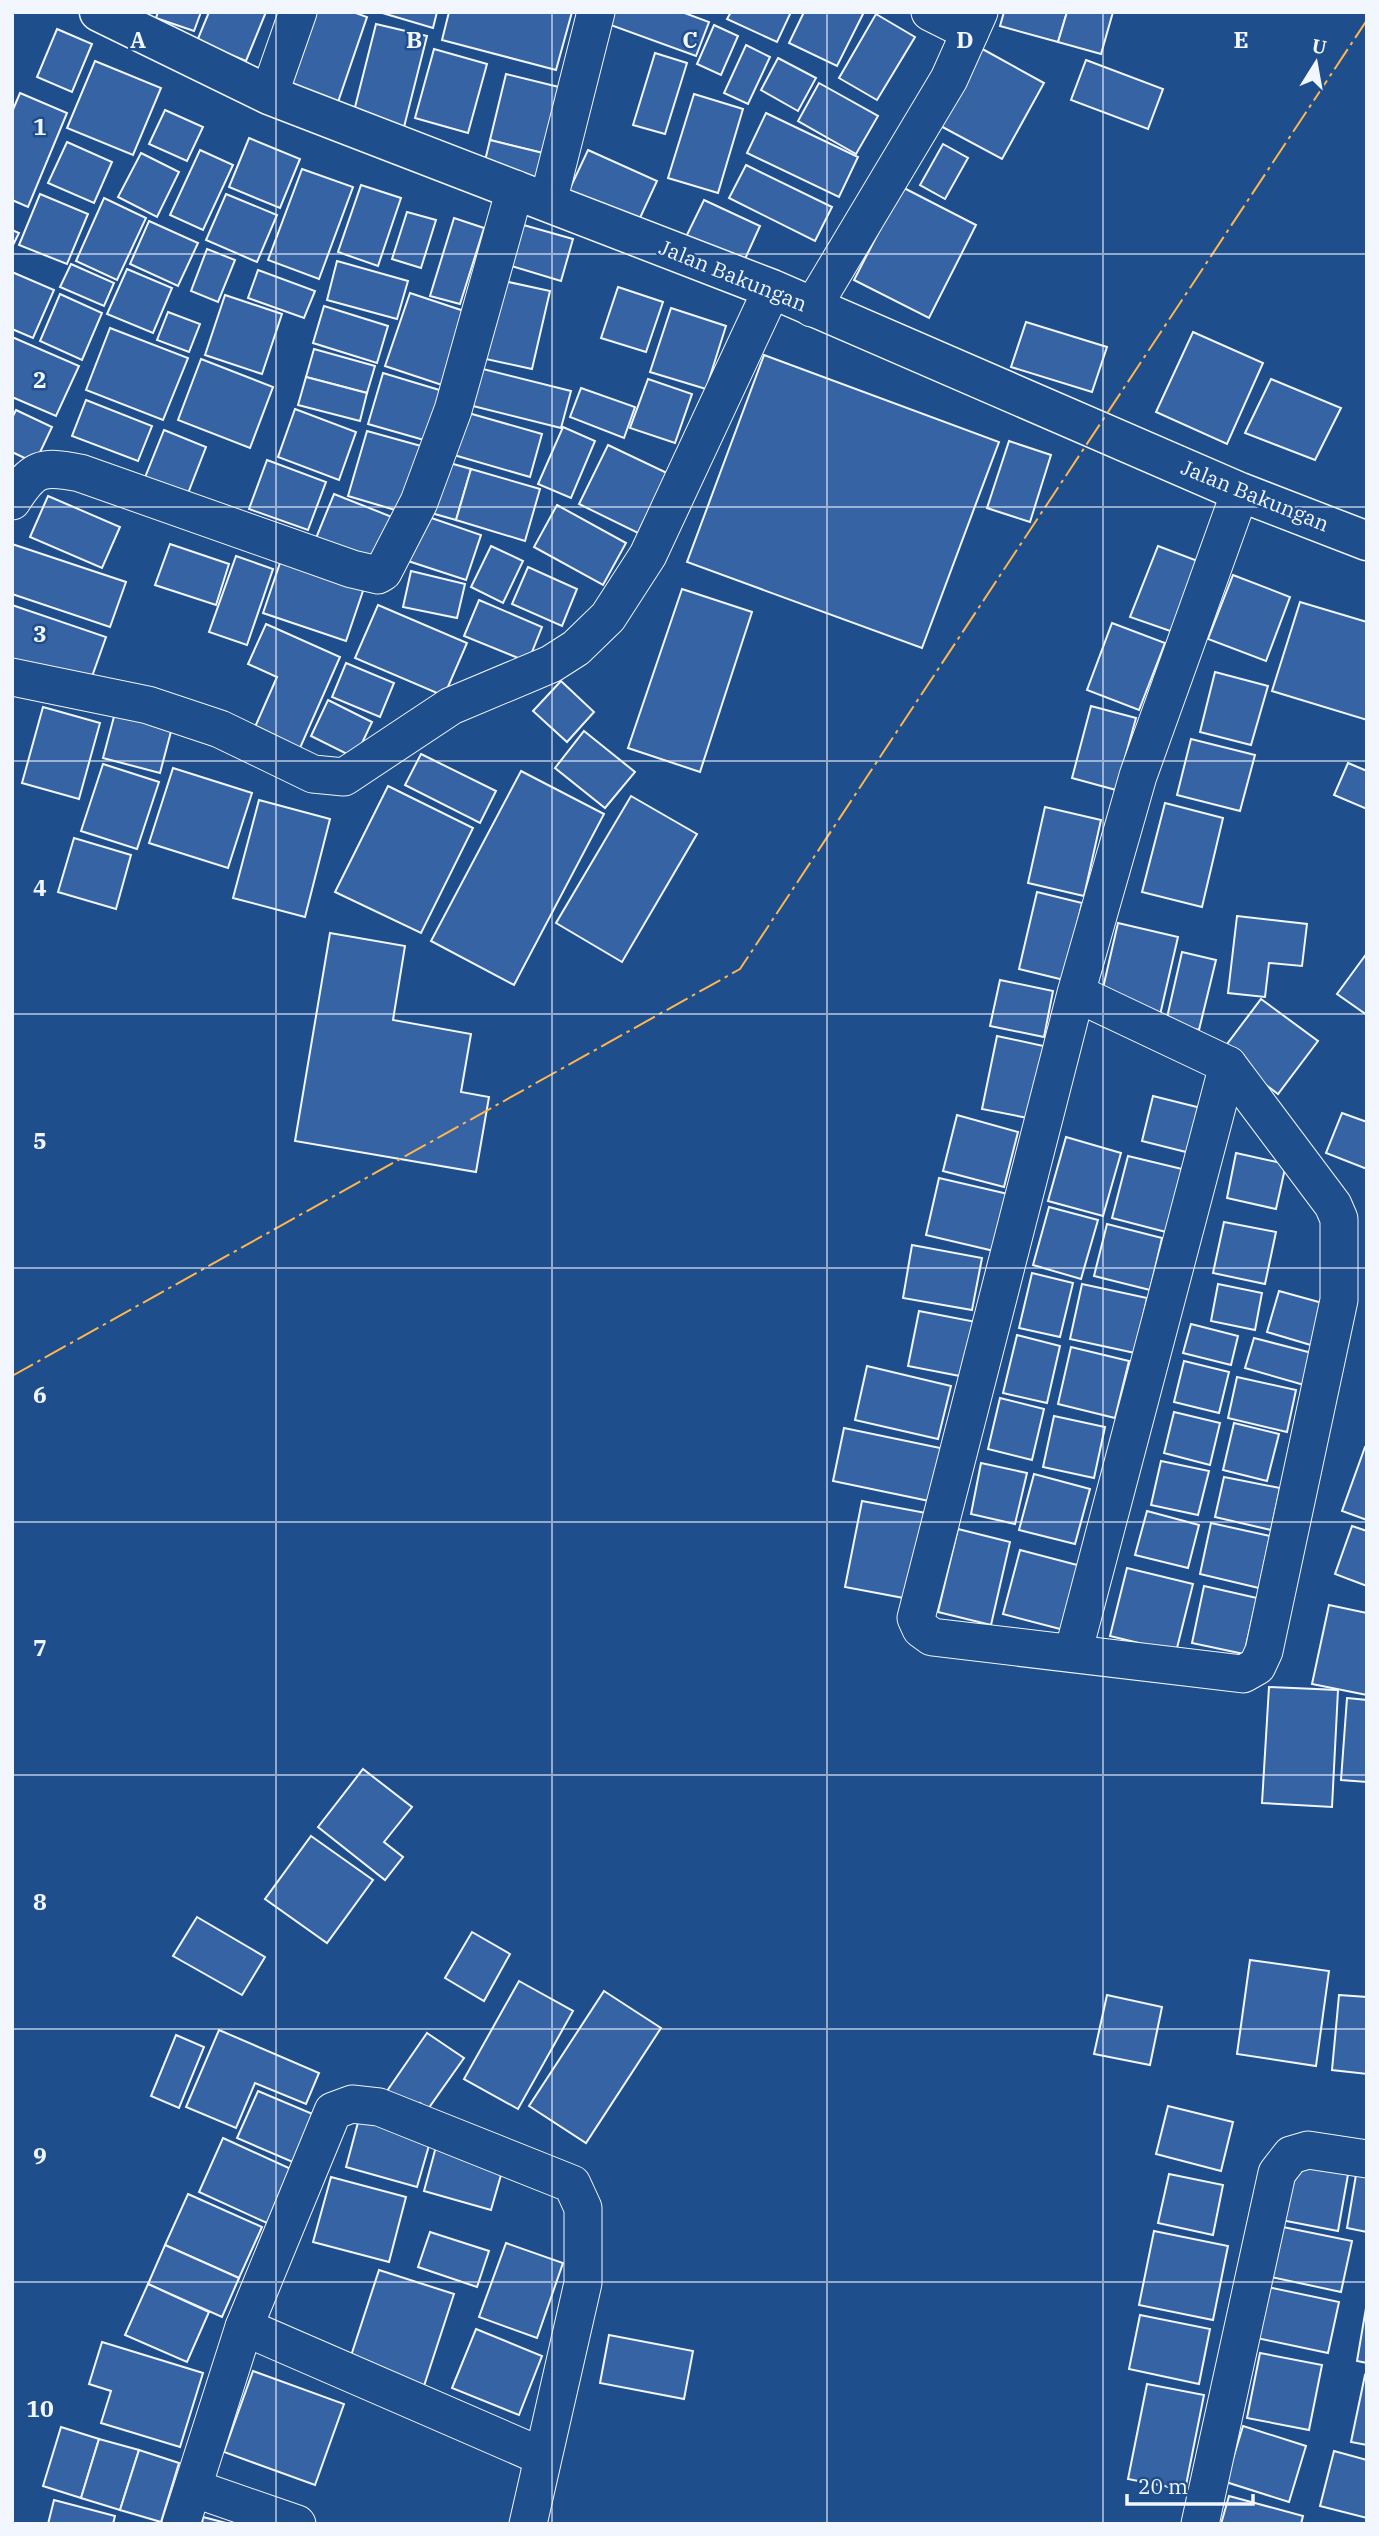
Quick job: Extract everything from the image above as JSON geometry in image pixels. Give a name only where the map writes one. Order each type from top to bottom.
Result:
[{"type":"main road","name":"Jalan Bakungan","points":[[99,12],[269,95],[772,289],[1240,492],[1367,541]]},
{"type":"street","points":[[269,95],[298,12]]},
{"type":"street","points":[[12,501],[30,474],[42,469],[80,472],[352,569],[378,575],[383,572],[419,502],[596,12]]},
{"type":"street","points":[[811,307],[949,79],[974,22],[930,12]]},
{"type":"street","points":[[12,677],[148,705],[220,729],[313,774],[344,777],[451,706],[551,664],[576,648],[608,617],[648,555],[772,289]]},
{"type":"street","points":[[1076,993],[1228,1065],[1333,1205],[1339,1219],[1339,1300],[1264,1651],[1257,1667],[1243,1674],[1226,1675],[1073,1653],[932,1637],[921,1629],[916,1618],[1076,993],[1138,776],[1240,492]]},
{"type":"street","points":[[1073,1653],[1228,1065]]},
{"type":"street","points":[[181,2524],[244,2328],[333,2111],[352,2104],[379,2107],[572,2184],[583,2208],[583,2283],[527,2524]]},
{"type":"street","points":[[1200,2524],[1277,2173],[1291,2155],[1308,2150],[1367,2160]]},
{"type":"street","points":[[244,2328],[541,2456]]},
{"type":"street","points":[[192,2488],[297,2524]]},
{"type":"building","points":[[158,12],[201,12],[194,31],[156,18]]},
{"type":"building","points":[[209,12],[266,12],[246,61],[197,41]]},
{"type":"building","points":[[306,12],[353,12],[367,17],[337,105],[281,87]]},
{"type":"building","points":[[379,12],[437,12],[433,28]]},
{"type":"building","points":[[449,12],[572,12],[556,70],[442,40]]},
{"type":"building","points":[[609,12],[682,12],[709,22],[696,56],[605,23]]},
{"type":"building","points":[[731,12],[791,12],[777,42],[727,19]]},
{"type":"building","points":[[804,12],[864,12],[837,66],[789,43]]},
{"type":"building","points":[[1004,12],[1067,12],[1058,42],[1000,26]]},
{"type":"building","points":[[1067,12],[1113,12],[1101,54],[1058,42]]},
{"type":"building","points":[[876,14],[915,37],[877,100],[839,78]]},
{"type":"building","points":[[376,24],[427,36],[403,131],[352,119]]},
{"type":"building","points":[[714,25],[738,36],[721,75],[697,64]]},
{"type":"building","points":[[57,29],[92,44],[72,92],[37,77]]},
{"type":"building","points":[[746,45],[770,57],[748,104],[724,93]]},
{"type":"building","points":[[977,46],[1044,83],[1002,159],[935,123]]},
{"type":"building","points":[[434,49],[487,64],[468,133],[415,118]]},
{"type":"building","points":[[655,53],[687,63],[665,134],[633,125]]},
{"type":"building","points":[[778,58],[816,78],[798,111],[761,90]]},
{"type":"building","points":[[1086,60],[1163,89],[1148,129],[1071,100]]},
{"type":"building","points":[[95,61],[161,88],[133,155],[67,128]]},
{"type":"building","points":[[506,74],[563,88],[547,154],[490,140]]},
{"type":"building","points":[[819,83],[878,116],[856,154],[798,121]]},
{"type":"building","points":[[20,93],[67,113],[28,207],[12,200],[12,112]]},
{"type":"building","points":[[694,94],[743,109],[718,193],[668,178]]},
{"type":"building","points":[[165,110],[203,127],[187,161],[149,144]]},
{"type":"building","points":[[766,113],[858,157],[839,197],[747,153]]},
{"type":"building","points":[[249,138],[300,159],[280,208],[229,187]]},
{"type":"building","points":[[490,140],[547,154],[539,187],[482,173]]},
{"type":"building","points":[[67,142],[112,162],[94,203],[48,183]]},
{"type":"building","points":[[943,144],[968,158],[945,199],[920,185]]},
{"type":"building","points":[[200,150],[233,165],[203,230],[170,215]]},
{"type":"building","points":[[588,150],[657,181],[634,231],[565,199]]},
{"type":"building","points":[[141,153],[179,172],[157,217],[118,197]]},
{"type":"building","points":[[746,165],[832,207],[815,241],[729,198]]},
{"type":"building","points":[[302,169],[353,187],[319,279],[268,260]]},
{"type":"building","points":[[361,185],[401,198],[378,266],[338,252]]},
{"type":"building","points":[[902,187],[976,225],[929,318],[854,280]]},
{"type":"building","points":[[40,194],[88,214],[67,264],[19,245]]},
{"type":"building","points":[[226,194],[277,215],[257,262],[206,240]]},
{"type":"building","points":[[104,198],[146,218],[117,280],[76,261]]},
{"type":"building","points":[[704,200],[760,226],[740,270],[683,243]]},
{"type":"building","points":[[407,212],[436,220],[421,268],[392,259]]},
{"type":"building","points":[[454,218],[484,228],[460,304],[430,296]]},
{"type":"building","points":[[149,221],[198,243],[178,286],[130,264]]},
{"type":"building","points":[[520,224],[573,239],[561,281],[508,265]]},
{"type":"building","points":[[12,230],[19,233],[12,247]]},
{"type":"building","points":[[207,249],[235,260],[218,302],[191,291]]},
{"type":"building","points":[[337,261],[408,281],[397,319],[327,300]]},
{"type":"building","points":[[71,264],[114,283],[104,306],[60,287]]},
{"type":"building","points":[[127,269],[172,288],[153,333],[107,314]]},
{"type":"building","points":[[258,270],[315,291],[304,318],[248,298]]},
{"type":"building","points":[[12,272],[54,290],[33,338],[12,329]]},
{"type":"building","points":[[504,281],[550,291],[532,369],[486,359]]},
{"type":"building","points":[[618,287],[663,302],[646,352],[601,338]]},
{"type":"building","points":[[410,293],[467,312],[442,385],[385,366]]},
{"type":"building","points":[[60,294],[102,313],[82,360],[40,341]]},
{"type":"building","points":[[225,295],[282,314],[262,374],[205,355]]},
{"type":"building","points":[[324,306],[388,326],[377,363],[313,343]]},
{"type":"building","points":[[671,308],[726,326],[706,389],[650,372]]},
{"type":"building","points":[[168,312],[200,324],[189,352],[157,340]]},
{"type":"building","points":[[1026,322],[1107,347],[1092,392],[1011,367]]},
{"type":"building","points":[[110,328],[188,358],[163,420],[86,390]]},
{"type":"building","points":[[1193,332],[1263,363],[1227,444],[1156,412]]},
{"type":"building","points":[[12,337],[79,366],[56,416],[12,397]]},
{"type":"building","points":[[314,349],[375,366],[367,393],[306,377]]},
{"type":"building","points":[[764,355],[999,442],[922,648],[687,562]]},
{"type":"building","points":[[201,359],[273,387],[250,448],[178,420]]},
{"type":"building","points":[[471,366],[571,391],[561,428],[461,403]]},
{"type":"building","points":[[383,373],[446,392],[431,442],[368,424]]},
{"type":"building","points":[[306,377],[367,393],[360,421],[298,405]]},
{"type":"building","points":[[648,379],[692,394],[675,443],[630,428]]},
{"type":"building","points":[[1271,379],[1341,408],[1315,460],[1245,433]]},
{"type":"building","points":[[581,388],[635,407],[624,438],[570,417]]},
{"type":"building","points":[[86,400],[152,426],[138,461],[72,436]]},
{"type":"building","points":[[295,409],[356,432],[339,480],[278,457]]},
{"type":"building","points":[[16,410],[52,427],[35,463],[12,452],[12,418]]},
{"type":"building","points":[[458,410],[542,434],[530,477],[447,453]]},
{"type":"building","points":[[563,427],[595,441],[571,498],[538,484]]},
{"type":"building","points":[[164,430],[206,447],[185,501],[142,485]]},
{"type":"building","points":[[367,431],[421,446],[402,512],[348,496]]},
{"type":"building","points":[[1009,441],[1051,455],[1030,522],[987,508]]},
{"type":"building","points":[[608,445],[667,473],[638,533],[579,504]]},
{"type":"building","points":[[267,460],[326,482],[308,530],[249,509]]},
{"type":"building","points":[[439,460],[471,469],[456,520],[424,511]]},
{"type":"building","points":[[471,469],[540,489],[525,541],[456,520]]},
{"type":"building","points":[[334,494],[392,517],[372,567],[314,543]]},
{"type":"building","points":[[48,496],[120,527],[102,568],[30,537]]},
{"type":"building","points":[[557,505],[626,543],[603,585],[534,547]]},
{"type":"building","points":[[417,513],[481,535],[466,580],[402,559]]},
{"type":"building","points":[[12,544],[126,582],[110,627],[12,594]]},
{"type":"building","points":[[170,544],[229,564],[216,605],[155,585]]},
{"type":"building","points":[[491,546],[523,561],[503,603],[471,587]]},
{"type":"building","points":[[1158,546],[1203,563],[1176,633],[1130,617]]},
{"type":"building","points":[[236,556],[273,569],[247,645],[209,632]]},
{"type":"building","points":[[281,560],[364,588],[346,641],[263,613]]},
{"type":"building","points":[[528,567],[577,589],[562,626],[512,604]]},
{"type":"building","points":[[411,571],[465,584],[457,618],[403,607]]},
{"type":"building","points":[[1233,575],[1290,597],[1266,661],[1208,639]]},
{"type":"building","points":[[682,589],[752,612],[700,772],[628,748]]},
{"type":"building","points":[[479,600],[542,627],[528,662],[464,636]]},
{"type":"building","points":[[1300,602],[1367,622],[1367,720],[1272,691]]},
{"type":"building","points":[[12,605],[106,637],[89,685],[12,659]]},
{"type":"building","points":[[378,605],[467,643],[444,696],[355,658]]},
{"type":"building","points":[[1112,623],[1165,643],[1139,710],[1087,690]]},
{"type":"building","points":[[266,624],[340,657],[300,748],[255,727],[277,677],[248,664]]},
{"type":"building","points":[[346,663],[394,683],[380,717],[332,697]]},
{"type":"building","points":[[1215,672],[1268,686],[1251,745],[1200,732]]},
{"type":"building","points":[[561,681],[594,712],[567,742],[533,711]]},
{"type":"building","points":[[328,700],[372,722],[355,758],[311,736]]},
{"type":"building","points":[[1091,706],[1136,718],[1116,790],[1072,778]]},
{"type":"building","points":[[43,707],[100,723],[79,799],[22,783]]},
{"type":"building","points":[[116,709],[173,724],[160,773],[103,758]]},
{"type":"building","points":[[584,731],[635,772],[605,808],[555,768]]},
{"type":"building","points":[[1191,739],[1255,755],[1240,811],[1177,795]]},
{"type":"building","points":[[421,754],[496,791],[480,823],[405,785]]},
{"type":"building","points":[[1348,763],[1367,771],[1367,809],[1334,795]]},
{"type":"building","points":[[103,764],[159,782],[137,849],[81,831]]},
{"type":"building","points":[[173,768],[252,793],[228,868],[149,843]]},
{"type":"building","points":[[521,771],[604,814],[514,985],[431,941]]},
{"type":"building","points":[[388,786],[473,828],[421,933],[335,892]]},
{"type":"building","points":[[631,796],[697,834],[622,962],[556,923]]},
{"type":"building","points":[[259,800],[330,819],[305,917],[233,898]]},
{"type":"building","points":[[1165,803],[1223,818],[1202,907],[1142,892]]},
{"type":"building","points":[[1045,807],[1101,820],[1084,896],[1028,883]]},
{"type":"building","points":[[74,838],[131,855],[116,909],[58,892]]},
{"type":"building","points":[[1037,892],[1082,903],[1064,980],[1019,969]]},
{"type":"building","points":[[1237,916],[1307,924],[1302,966],[1269,963],[1265,997],[1228,993]]},
{"type":"building","points":[[1118,923],[1178,937],[1160,1015],[1100,1001]]},
{"type":"building","points":[[330,933],[405,946],[393,1020],[471,1034],[461,1092],[489,1097],[476,1172],[295,1141]]},
{"type":"building","points":[[1182,952],[1216,960],[1199,1030],[1166,1022]]},
{"type":"building","points":[[1367,953],[1367,1015],[1337,994]]},
{"type":"building","points":[[1000,980],[1053,991],[1044,1037],[990,1026]]},
{"type":"building","points":[[1261,999],[1318,1041],[1278,1094],[1221,1052]]},
{"type":"building","points":[[997,1036],[1048,1047],[1033,1119],[982,1109]]},
{"type":"building","points":[[1153,1096],[1205,1109],[1194,1154],[1142,1141]]},
{"type":"building","points":[[1342,1113],[1367,1122],[1367,1169],[1326,1153]]},
{"type":"building","points":[[957,1115],[1018,1132],[1004,1187],[943,1171]]},
{"type":"building","points":[[1066,1137],[1121,1153],[1103,1216],[1048,1201]]},
{"type":"building","points":[[1236,1153],[1286,1164],[1276,1209],[1227,1198]]},
{"type":"building","points":[[1128,1156],[1182,1169],[1166,1232],[1112,1218]]},
{"type":"building","points":[[939,1178],[1008,1194],[994,1251],[926,1235]]},
{"type":"building","points":[[1049,1207],[1098,1220],[1081,1279],[1033,1265]]},
{"type":"building","points":[[1224,1222],[1276,1232],[1265,1284],[1213,1273]]},
{"type":"building","points":[[1107,1224],[1162,1238],[1150,1290],[1094,1276]]},
{"type":"building","points":[[912,1245],[982,1258],[972,1310],[903,1298]]},
{"type":"building","points":[[1032,1273],[1073,1283],[1060,1337],[1019,1328]]},
{"type":"building","points":[[1082,1284],[1147,1298],[1135,1353],[1070,1339]]},
{"type":"building","points":[[1218,1284],[1262,1293],[1255,1330],[1211,1321]]},
{"type":"building","points":[[1279,1291],[1326,1304],[1314,1346],[1267,1332]]},
{"type":"building","points":[[919,1311],[976,1322],[965,1377],[908,1366]]},
{"type":"building","points":[[1191,1324],[1238,1336],[1231,1365],[1183,1353]]},
{"type":"building","points":[[1017,1335],[1060,1346],[1047,1403],[1003,1393]]},
{"type":"building","points":[[1254,1338],[1312,1353],[1304,1385],[1245,1368]]},
{"type":"building","points":[[1071,1347],[1129,1361],[1115,1418],[1058,1404]]},
{"type":"building","points":[[1184,1361],[1229,1372],[1219,1413],[1174,1402]]},
{"type":"building","points":[[867,1366],[951,1386],[938,1439],[855,1420]]},
{"type":"building","points":[[1237,1377],[1296,1390],[1287,1432],[1228,1418]]},
{"type":"building","points":[[1000,1398],[1044,1409],[1032,1460],[988,1449]]},
{"type":"building","points":[[1174,1412],[1220,1423],[1210,1465],[1164,1453]]},
{"type":"building","points":[[1054,1416],[1105,1427],[1094,1478],[1043,1467]]},
{"type":"building","points":[[1234,1423],[1279,1434],[1267,1481],[1223,1470]]},
{"type":"building","points":[[844,1428],[945,1449],[934,1502],[833,1481]]},
{"type":"building","points":[[1367,1447],[1367,1520],[1342,1511]]},
{"type":"building","points":[[1161,1461],[1209,1471],[1198,1515],[1151,1505]]},
{"type":"building","points":[[981,1463],[1027,1473],[1015,1524],[971,1514]]},
{"type":"building","points":[[1034,1474],[1090,1489],[1075,1544],[1019,1530]]},
{"type":"building","points":[[1224,1477],[1280,1488],[1271,1530],[1215,1517]]},
{"type":"building","points":[[862,1501],[926,1513],[909,1599],[845,1587]]},
{"type":"building","points":[[1147,1511],[1199,1525],[1188,1568],[1135,1555]]},
{"type":"building","points":[[1211,1523],[1270,1536],[1259,1588],[1200,1574]]},
{"type":"building","points":[[1352,1526],[1367,1531],[1367,1586],[1335,1574]]},
{"type":"building","points":[[958,1529],[1010,1542],[991,1625],[938,1612]]},
{"type":"building","points":[[1020,1550],[1081,1566],[1064,1630],[1003,1614]]},
{"type":"building","points":[[1127,1568],[1193,1584],[1176,1652],[1110,1636]]},
{"type":"building","points":[[1204,1586],[1257,1598],[1244,1654],[1192,1643]]},
{"type":"building","points":[[1329,1605],[1367,1613],[1367,1695],[1312,1684]]},
{"type":"building","points":[[1269,1687],[1338,1690],[1332,1807],[1262,1803]]},
{"type":"building","points":[[1347,1698],[1367,1700],[1367,1782],[1341,1780]]},
{"type":"building","points":[[363,1769],[412,1807],[384,1842],[403,1857],[385,1880],[318,1827]]},
{"type":"building","points":[[311,1836],[373,1880],[327,1943],[265,1899]]},
{"type":"building","points":[[197,1917],[265,1957],[242,1995],[173,1956]]},
{"type":"building","points":[[472,1932],[510,1954],[484,2001],[445,1978]]},
{"type":"building","points":[[1250,1960],[1329,1971],[1316,2066],[1237,2054]]},
{"type":"building","points":[[519,1981],[573,2011],[518,2109],[464,2079]]},
{"type":"building","points":[[604,1991],[661,2028],[586,2143],[529,2106]]},
{"type":"building","points":[[1107,1995],[1162,2007],[1150,2065],[1094,2054]]},
{"type":"building","points":[[1339,1995],[1367,1997],[1367,2074],[1332,2070]]},
{"type":"building","points":[[219,2030],[319,2073],[306,2104],[255,2083],[236,2128],[186,2107]]},
{"type":"building","points":[[427,2033],[464,2058],[428,2109],[420,2103],[415,2110],[387,2091]]},
{"type":"building","points":[[176,2035],[204,2047],[179,2108],[151,2096]]},
{"type":"building","points":[[258,2091],[315,2115],[295,2163],[237,2138]]},
{"type":"building","points":[[1168,2106],[1233,2122],[1221,2171],[1156,2154]]},
{"type":"building","points":[[360,2115],[432,2135],[417,2187],[346,2167]]},
{"type":"building","points":[[223,2138],[291,2169],[267,2223],[199,2192]]},
{"type":"building","points":[[437,2143],[505,2161],[491,2210],[424,2191]]},
{"type":"building","points":[[1292,2158],[1349,2169],[1338,2231],[1281,2220]]},
{"type":"building","points":[[1358,2163],[1367,2165],[1367,2232],[1347,2228]]},
{"type":"building","points":[[1169,2174],[1223,2185],[1213,2235],[1158,2223]]},
{"type":"building","points":[[331,2177],[406,2197],[389,2262],[313,2242]]},
{"type":"building","points":[[188,2194],[262,2227],[239,2278],[165,2245]]},
{"type":"building","points":[[1278,2226],[1352,2241],[1341,2292],[1267,2276]]},
{"type":"building","points":[[1154,2231],[1228,2246],[1213,2320],[1139,2305]]},
{"type":"building","points":[[430,2232],[489,2251],[477,2287],[418,2267]]},
{"type":"building","points":[[506,2243],[563,2263],[537,2338],[479,2317]]},
{"type":"building","points":[[165,2245],[239,2278],[222,2317],[148,2284]]},
{"type":"building","points":[[379,2270],[454,2294],[423,2389],[348,2365]]},
{"type":"building","points":[[148,2284],[209,2312],[187,2362],[125,2335]]},
{"type":"building","points":[[1268,2287],[1339,2302],[1328,2353],[1257,2338]]},
{"type":"building","points":[[1367,2309],[1367,2363],[1357,2361]]},
{"type":"building","points":[[1140,2315],[1210,2329],[1199,2384],[1129,2369]]},
{"type":"building","points":[[476,2329],[542,2356],[519,2415],[452,2388]]},
{"type":"building","points":[[609,2335],[693,2351],[684,2399],[600,2383]]},
{"type":"building","points":[[102,2342],[203,2373],[180,2447],[101,2423],[111,2391],[89,2384]]},
{"type":"building","points":[[1260,2353],[1322,2365],[1309,2430],[1247,2418]]},
{"type":"building","points":[[253,2371],[344,2404],[315,2485],[224,2452]]},
{"type":"building","points":[[1365,2375],[1367,2376],[1367,2445],[1351,2442]]},
{"type":"building","points":[[1147,2384],[1204,2395],[1185,2490],[1128,2479]]},
{"type":"building","points":[[1243,2426],[1306,2446],[1289,2502],[1226,2482]]},
{"type":"building","points":[[61,2427],[99,2439],[81,2498],[43,2486]]},
{"type":"building","points":[[99,2439],[139,2450],[120,2510],[81,2498]]},
{"type":"building","points":[[139,2450],[179,2463],[161,2522],[120,2510]]},
{"type":"building","points":[[1334,2451],[1367,2460],[1367,2518],[1320,2506]]},
{"type":"building","points":[[1229,2496],[1303,2516],[1301,2524],[1221,2524]]},
{"type":"building","points":[[54,2500],[115,2516],[113,2524],[48,2524]]},
{"type":"building","points":[[203,2517],[230,2524],[202,2524]]},
{"type":"power","points":[[12,1376],[740,969],[1367,20]]}]
